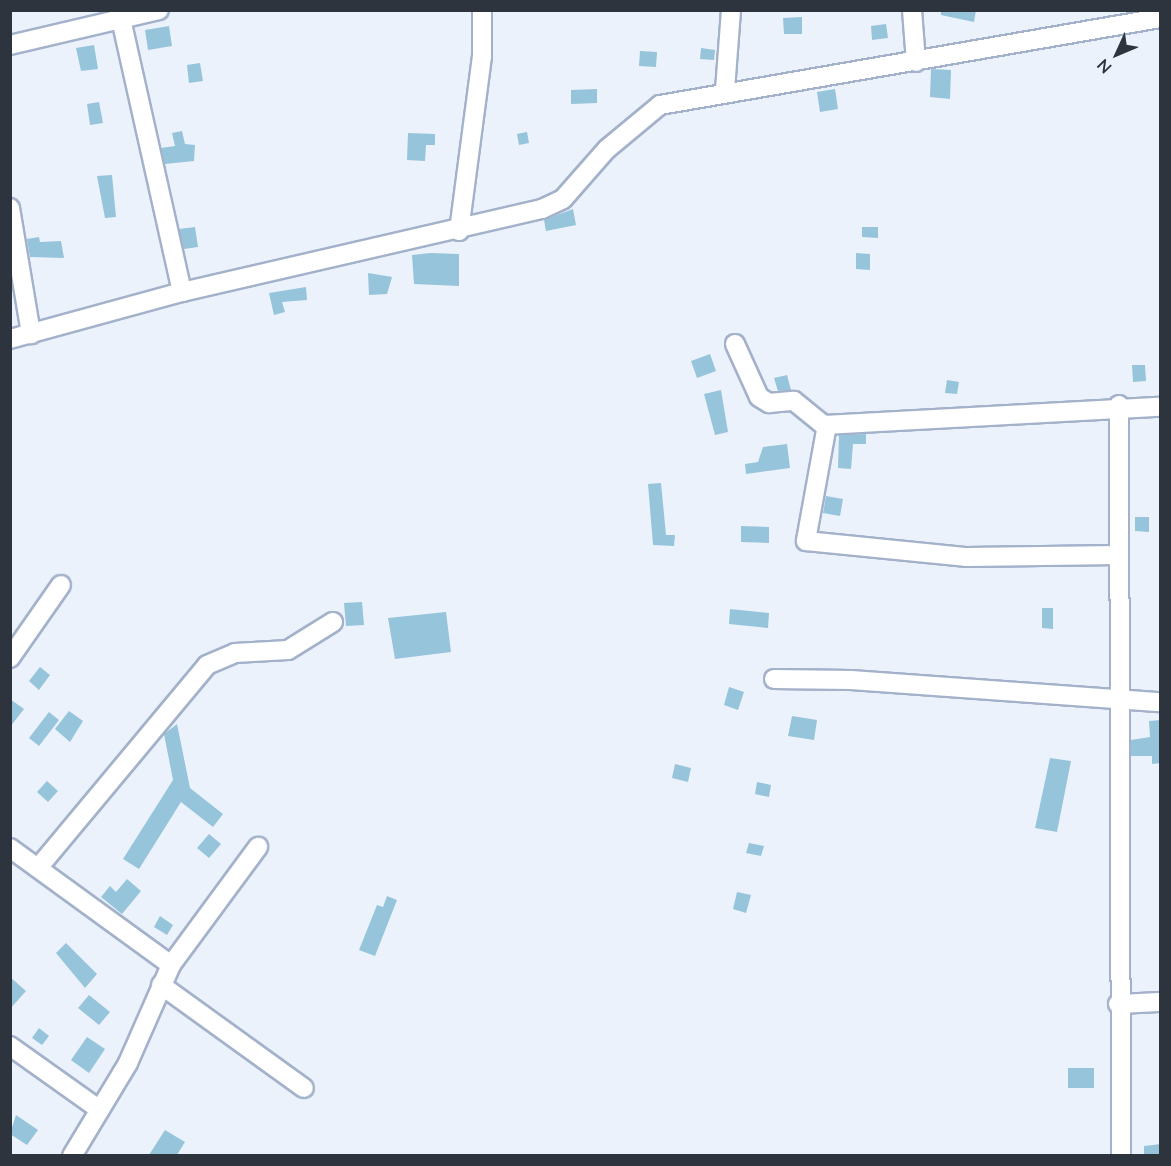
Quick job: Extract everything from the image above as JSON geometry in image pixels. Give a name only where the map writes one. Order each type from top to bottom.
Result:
[{"type":"street","points":[[10,45],[120,16],[159,10]]},
{"type":"street","points":[[459,231],[482,57],[483,10]]},
{"type":"street","points":[[725,90],[731,10]]},
{"type":"street","points":[[912,10],[916,62]]},
{"type":"street","points":[[120,16],[182,292]]},
{"type":"street","points":[[10,339],[182,292],[459,231],[563,199],[640,118],[660,105],[725,90],[916,62],[1161,18]]},
{"type":"street","points":[[10,208],[31,333]]},
{"type":"street","points":[[735,344],[759,397],[769,403],[794,401],[827,425],[1119,405],[1161,406]]},
{"type":"street","points":[[1119,405],[1120,1155]]},
{"type":"street","points":[[827,425],[806,541],[967,557],[1119,555]]},
{"type":"street","points":[[10,658],[61,585]]},
{"type":"street","points":[[38,868],[207,665],[235,653],[288,650],[333,622]]},
{"type":"street","points":[[774,680],[851,680],[1118,702],[1161,702]]},
{"type":"street","points":[[72,1155],[128,1063],[171,965],[258,847]]},
{"type":"street","points":[[10,848],[171,965]]},
{"type":"street","points":[[161,985],[304,1088]]},
{"type":"street","points":[[1118,1004],[1161,1002]]},
{"type":"street","points":[[10,1046],[100,1110]]},
{"type":"building","points":[[941,10],[976,10],[974,22],[941,15]]},
{"type":"building","points":[[802,17],[802,34],[784,34],[783,18]]},
{"type":"building","points":[[886,24],[888,38],[872,40],[871,26]]},
{"type":"building","points":[[169,26],[172,46],[148,50],[145,30]]},
{"type":"building","points":[[94,45],[98,69],[81,71],[76,48]]},
{"type":"building","points":[[701,48],[715,50],[714,60],[700,59]]},
{"type":"building","points":[[640,51],[657,52],[656,67],[639,66]]},
{"type":"building","points":[[200,63],[203,81],[189,83],[187,65]]},
{"type":"building","points":[[931,69],[951,70],[950,99],[930,97]]},
{"type":"building","points":[[597,89],[597,103],[571,104],[571,90]]},
{"type":"building","points":[[835,89],[838,109],[820,112],[817,92]]},
{"type":"building","points":[[99,102],[103,123],[90,125],[87,104]]},
{"type":"building","points":[[182,131],[185,144],[195,145],[194,161],[165,164],[161,148],[175,146],[172,133]]},
{"type":"building","points":[[527,132],[529,143],[519,145],[517,134]]},
{"type":"building","points":[[408,133],[435,134],[435,145],[426,145],[425,161],[407,160]]},
{"type":"building","points":[[112,175],[116,217],[105,218],[97,176]]},
{"type":"building","points":[[573,209],[576,225],[546,231],[544,220]]},
{"type":"building","points":[[195,227],[198,247],[184,249],[179,229]]},
{"type":"building","points":[[862,227],[878,227],[878,238],[862,237]]},
{"type":"building","points":[[39,237],[40,242],[61,241],[64,258],[30,257],[27,239]]},
{"type":"building","points":[[856,253],[870,254],[870,270],[856,269]]},
{"type":"building","points":[[459,254],[459,286],[414,284],[412,255]]},
{"type":"building","points":[[368,273],[392,277],[387,294],[369,295]]},
{"type":"building","points":[[306,287],[307,300],[282,302],[285,312],[274,315],[269,293]]},
{"type":"building","points":[[710,354],[716,371],[697,378],[691,361]]},
{"type":"building","points":[[1132,365],[1145,365],[1146,381],[1133,382]]},
{"type":"building","points":[[787,375],[791,390],[778,391],[774,378]]},
{"type":"building","points":[[947,380],[959,382],[957,394],[945,393]]},
{"type":"building","points":[[721,390],[728,432],[715,435],[704,394]]},
{"type":"building","points":[[866,434],[866,444],[853,444],[851,469],[838,468],[839,435]]},
{"type":"building","points":[[787,444],[790,468],[746,474],[745,464],[758,462],[763,447]]},
{"type":"building","points":[[661,483],[666,535],[675,535],[674,546],[653,545],[648,484]]},
{"type":"building","points":[[826,496],[843,499],[840,516],[823,513]]},
{"type":"building","points":[[1135,517],[1149,517],[1149,532],[1135,531]]},
{"type":"building","points":[[741,526],[769,527],[769,543],[741,542]]},
{"type":"building","points":[[362,602],[364,625],[346,626],[344,603]]},
{"type":"building","points":[[1042,608],[1053,608],[1053,629],[1042,628]]},
{"type":"building","points":[[730,609],[769,613],[768,628],[729,624]]},
{"type":"building","points":[[446,612],[451,652],[395,659],[388,618]]},
{"type":"building","points":[[40,667],[50,675],[39,690],[29,681]]},
{"type":"building","points":[[729,687],[744,692],[738,710],[724,705]]},
{"type":"building","points":[[10,699],[24,709],[10,727]]},
{"type":"building","points":[[69,711],[83,721],[70,742],[55,729]]},
{"type":"building","points":[[49,712],[59,720],[39,746],[29,738]]},
{"type":"building","points":[[792,716],[817,720],[814,740],[788,736]]},
{"type":"building","points":[[1161,720],[1161,763],[1152,764],[1152,756],[1131,756],[1131,740],[1150,737],[1149,721]]},
{"type":"building","points":[[177,724],[190,788],[223,814],[213,827],[181,802],[139,869],[123,859],[173,780],[164,734]]},
{"type":"building","points":[[1050,758],[1071,761],[1057,832],[1035,828]]},
{"type":"building","points":[[675,764],[691,768],[688,782],[672,778]]},
{"type":"building","points":[[47,781],[58,791],[48,802],[37,792]]},
{"type":"building","points":[[757,782],[771,785],[769,797],[755,794]]},
{"type":"building","points":[[209,834],[221,844],[209,858],[197,848]]},
{"type":"building","points":[[749,843],[764,846],[761,856],[746,853]]},
{"type":"building","points":[[127,879],[141,891],[122,914],[101,897],[110,886],[116,892]]},
{"type":"building","points":[[737,892],[751,895],[746,913],[733,909]]},
{"type":"building","points":[[387,896],[397,900],[375,956],[359,950],[377,905],[383,907]]},
{"type":"building","points":[[160,916],[173,925],[167,935],[154,927]]},
{"type":"building","points":[[66,943],[97,974],[85,988],[56,953]]},
{"type":"building","points":[[10,977],[26,991],[10,1009]]},
{"type":"building","points":[[89,995],[110,1012],[99,1025],[78,1008]]},
{"type":"building","points":[[39,1028],[49,1036],[42,1045],[32,1038]]},
{"type":"building","points":[[87,1037],[105,1049],[89,1073],[71,1060]]},
{"type":"building","points":[[1068,1068],[1094,1068],[1094,1088],[1068,1088]]},
{"type":"building","points":[[16,1115],[38,1130],[27,1145],[10,1134]]},
{"type":"building","points":[[165,1130],[185,1142],[177,1155],[149,1155]]},
{"type":"building","points":[[1161,1144],[1161,1155],[1144,1155],[1144,1146]]}]
